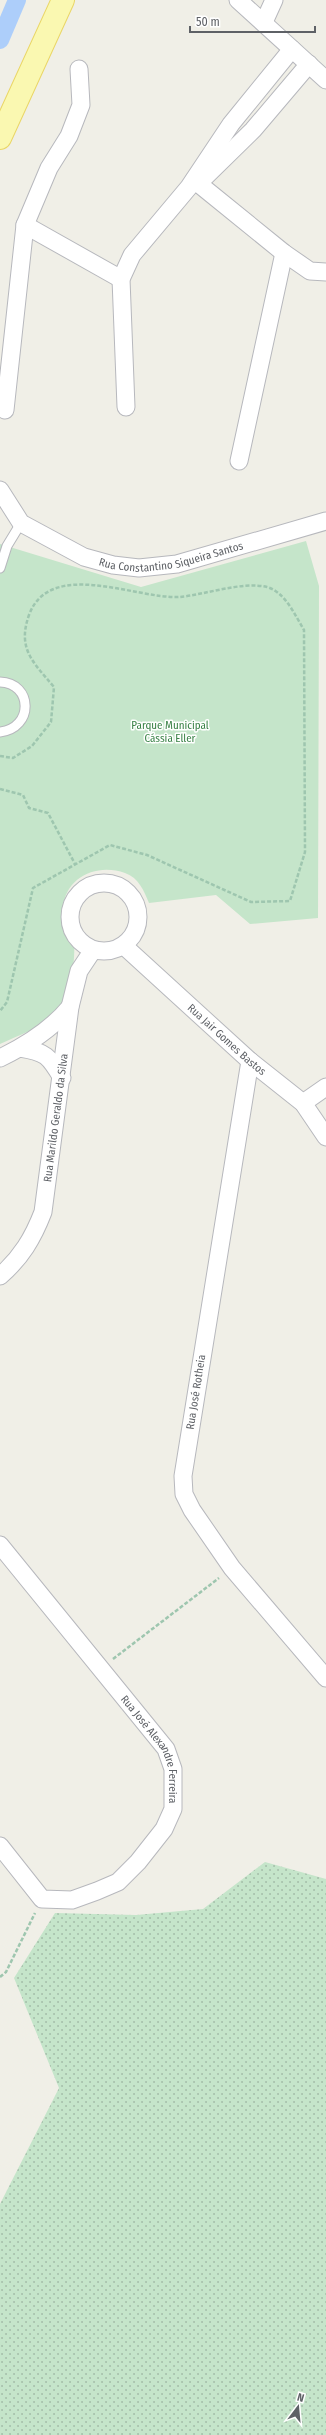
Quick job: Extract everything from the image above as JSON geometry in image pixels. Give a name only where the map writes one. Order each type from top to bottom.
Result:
[{"type":"main road","points":[[0,138],[63,0]]},
{"type":"street","points":[[238,0],[264,22],[326,80]]},
{"type":"street","points":[[264,22],[274,0]]},
{"type":"street","points":[[194,183],[230,124],[292,49]]},
{"type":"street","points":[[126,407],[121,279],[132,255],[194,183],[253,130],[309,64]]},
{"type":"street","points":[[5,410],[25,225],[49,168],[69,136],[81,105],[79,69]]},
{"type":"street","points":[[194,183],[284,253],[310,271],[326,272]]},
{"type":"street","points":[[25,225],[121,279]]},
{"type":"street","points":[[239,461],[284,253]]},
{"type":"street","name":"Rua Constantino Siqueira Santos","points":[[0,490],[21,523],[84,557],[113,566],[140,568],[177,564],[326,522]]},
{"type":"street","points":[[107,883],[121,887],[132,896],[138,908],[139,922],[134,936],[124,946],[109,951],[93,950],[81,943],[72,931],[70,917],[72,903],[81,892],[93,884],[107,883]]},
{"type":"street","name":"Rua Jair Gomes Bastos","points":[[124,946],[250,1061],[303,1103],[326,1136]]},
{"type":"street","name":"Rua Marildo Geraldo da Silva","points":[[0,1276],[24,1252],[34,1234],[43,1212],[62,1078],[70,1007],[79,971],[93,950]]},
{"type":"street","points":[[0,1058],[20,1048],[58,1022],[70,1007]]},
{"type":"street","points":[[20,1048],[39,1051],[51,1059],[62,1078]]},
{"type":"street","name":"Rua José Rotheia","points":[[250,1061],[183,1476],[184,1494],[192,1510],[232,1568],[326,1678]]},
{"type":"street","points":[[303,1103],[326,1087]]},
{"type":"street","name":"Rua José Alexandre Ferreira","points":[[0,1545],[166,1749],[173,1769],[173,1809],[164,1829],[138,1862],[118,1882],[72,1900],[42,1899]]},
{"type":"street","points":[[0,1846],[42,1899]]},
{"type":"lane","points":[[0,568],[8,546],[21,523]]},
{"type":"lane","points":[[0,682],[6,682],[19,690],[25,704],[25,713],[18,724],[7,731],[0,732]]},
{"type":"path","points":[[0,756],[13,758],[32,746],[51,722],[54,686],[27,655],[25,627],[34,602],[57,588],[83,583],[179,597],[234,587],[267,587],[285,599],[304,630],[305,852],[290,900],[251,902],[147,855],[110,845],[33,888],[7,1002],[0,1011]]},
{"type":"path","points":[[0,789],[23,795],[29,808],[48,813],[75,864]]},
{"type":"path","points":[[100,1669],[232,1568]]},
{"type":"path","points":[[0,1977],[6,1972],[42,1899]]},
{"type":"green space","name":"Parque Municipal Cássia Eller","points":[[306,541],[319,586],[318,918],[250,924],[216,895],[149,903],[143,890],[130,875],[115,870],[94,871],[76,880],[65,898],[63,909],[64,921],[73,937],[74,942],[73,970],[70,991],[66,1003],[60,1011],[45,1023],[0,1044],[0,544],[141,587]]},
{"type":"green space","points":[[265,1862],[326,1879],[326,2435],[0,2435],[0,2204],[59,2088],[14,1978],[55,1913],[136,1915],[203,1909]]},
{"type":"waterway","points":[[0,40],[17,0]]}]
